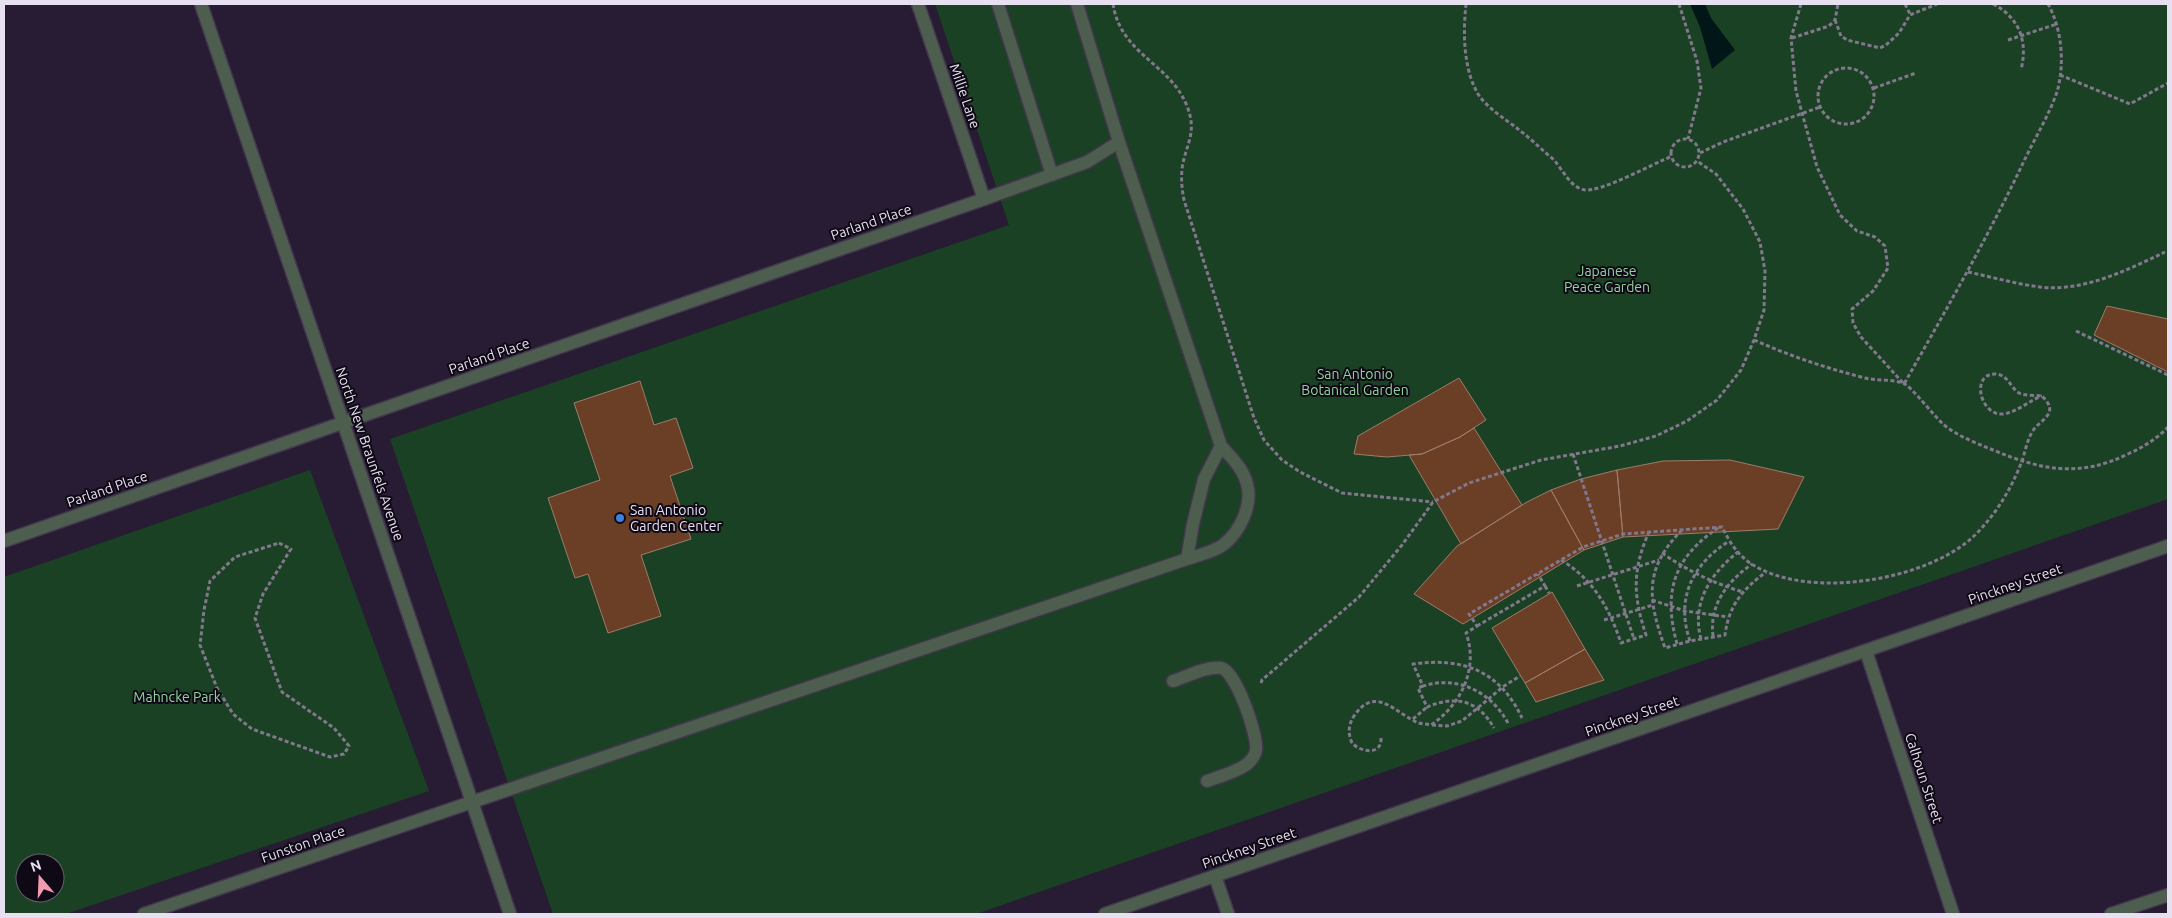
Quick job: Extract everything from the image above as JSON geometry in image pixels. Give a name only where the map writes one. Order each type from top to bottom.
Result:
[{"type":"street","name":"North New Braunfels Avenue","points":[[201,4],[510,914]]},
{"type":"street","name":"Millie Lane","points":[[918,4],[984,199]]},
{"type":"street","points":[[998,4],[1052,175]]},
{"type":"street","points":[[1077,4],[1119,142],[1220,446],[1204,479],[1187,559]]},
{"type":"street","name":"Parland Place","points":[[4,541],[1052,175],[1087,162],[1119,142]]},
{"type":"street","name":"Funston Place","points":[[144,914],[1222,546],[1236,532],[1247,510],[1248,484],[1237,463],[1220,446]]},
{"type":"street","name":"Pinckney Street","points":[[1105,914],[2168,546]]},
{"type":"street","name":"Calhoun Street","points":[[1866,651],[1954,914]]},
{"type":"street","points":[[1172,681],[1211,669],[1222,668],[1231,675],[1238,686],[1255,737],[1256,750],[1250,762],[1207,782]]},
{"type":"street","points":[[1215,876],[1228,914]]},
{"type":"street","points":[[2111,914],[2168,895]]},
{"type":"path","points":[[1113,4],[1119,23],[1135,48],[1162,71],[1178,88],[1188,107],[1192,126],[1191,140],[1182,169],[1184,200],[1254,418],[1264,440],[1282,460],[1300,472],[1342,493],[1433,502]]},
{"type":"path","points":[[1466,4],[1464,21],[1466,50],[1470,75],[1479,94],[1495,111],[1556,163],[1575,186],[1587,190],[1604,186],[1670,157]]},
{"type":"path","points":[[1679,4],[1697,61],[1701,88],[1688,139]]},
{"type":"path","points":[[1801,4],[1791,38],[1796,91],[1817,167],[1840,215],[1857,231],[1875,237],[1885,246],[1888,268],[1873,291],[1852,309],[1853,323],[1861,337],[1943,424],[1970,441],[2022,461],[2062,470],[2087,469],[2112,462],[2137,450],[2160,436],[2168,427]]},
{"type":"path","points":[[1838,4],[1835,20],[1841,36],[1847,40],[1880,48],[1899,33],[1910,14],[1937,4]]},
{"type":"path","points":[[1905,4],[1910,14]]},
{"type":"path","points":[[1993,4],[2004,10],[2020,30],[2024,50],[2021,70]]},
{"type":"path","points":[[1904,384],[1998,217],[2056,92],[2060,75],[2060,41],[2057,24],[2048,4]]},
{"type":"path","points":[[1791,38],[1829,26],[1835,20]]},
{"type":"path","points":[[2008,40],[2057,24]]},
{"type":"path","points":[[1843,68],[1856,69],[1868,76],[1874,88],[1875,100],[1871,112],[1862,120],[1850,124],[1838,124],[1827,118],[1820,107],[1817,94],[1821,81],[1831,72],[1843,68]]},
{"type":"path","points":[[1874,88],[1916,73]]},
{"type":"path","points":[[2060,75],[2130,104],[2168,83]]},
{"type":"path","points":[[1700,152],[1820,107]]},
{"type":"path","points":[[1688,139],[1696,144],[1700,152],[1697,161],[1685,168],[1676,165],[1670,157],[1675,143],[1688,139]]},
{"type":"path","points":[[1259,687],[1262,680],[1359,597],[1402,545],[1433,502],[1469,483],[1541,460],[1620,446],[1656,436],[1687,421],[1717,400],[1741,370],[1754,340],[1764,310],[1765,271],[1760,242],[1743,209],[1716,174],[1697,161]]},
{"type":"path","points":[[1968,272],[2042,287],[2070,286],[2099,280],[2165,252]]},
{"type":"path","points":[[2076,331],[2168,375]]},
{"type":"path","points":[[1754,340],[1796,358],[1836,371],[1871,380],[1904,384]]},
{"type":"path","points":[[1477,626],[1469,614],[1583,547],[1622,534],[1722,527],[1729,541],[1752,564],[1766,572],[1802,582],[1838,582],[1900,573],[1944,557],[1961,547],[1987,522],[2010,490],[2032,432],[2047,418],[2049,411],[2049,406],[2042,396],[2021,394],[2005,378],[1994,374],[1987,376],[1980,387],[1982,399],[1994,412],[1999,414],[2012,412],[2042,396]]},
{"type":"path","points":[[1573,454],[1634,639]]},
{"type":"path","points":[[1677,644],[1670,607],[1673,586],[1680,566],[1695,544],[1718,527]]},
{"type":"path","points":[[1682,530],[1662,553],[1652,585],[1652,605],[1665,648],[1713,636],[1725,635],[1728,617],[1743,592],[1766,572]]},
{"type":"path","points":[[1560,560],[1589,582],[1602,598],[1621,643],[1634,639],[1646,635],[1638,610],[1636,588],[1637,567],[1649,532]]},
{"type":"path","points":[[1690,641],[1685,624],[1685,611],[1686,596],[1694,574],[1712,552],[1729,541]]},
{"type":"path","points":[[279,543],[291,549],[263,594],[255,618],[282,692],[334,728],[349,746],[344,754],[330,757],[252,730],[233,714],[217,688],[200,644],[210,581],[235,557],[279,543]]},
{"type":"path","points":[[1701,639],[1699,614],[1703,595],[1709,581],[1720,566],[1738,552]]},
{"type":"path","points":[[1662,553],[1694,574],[1743,592]]},
{"type":"path","points":[[1577,586],[1659,560]]},
{"type":"path","points":[[1713,636],[1717,604],[1726,587],[1736,575],[1752,564]]},
{"type":"path","points":[[1538,574],[1549,593]]},
{"type":"path","points":[[1431,724],[1450,708],[1465,685],[1469,666],[1470,646],[1466,633],[1545,586]]},
{"type":"path","points":[[1652,600],[1685,611],[1728,617]]},
{"type":"path","points":[[1604,620],[1652,605]]},
{"type":"path","points":[[1423,686],[1413,664],[1434,661],[1460,663],[1485,674],[1503,688],[1522,718]]},
{"type":"path","points":[[1381,738],[1381,743],[1378,747],[1370,751],[1356,748],[1349,736],[1354,715],[1371,703],[1386,703],[1418,723],[1447,726],[1468,718],[1488,698],[1520,676]]},
{"type":"path","points":[[1427,707],[1418,688],[1442,682],[1465,685],[1488,698],[1503,714],[1508,723]]},
{"type":"path","points":[[1413,720],[1427,707],[1441,701],[1456,701],[1466,702],[1478,708],[1494,728]]},
{"type":"green space","name":"San Antonio Botanical Garden","points":[[935,4],[2168,4],[2168,499],[976,914],[553,914],[390,439],[1009,225]]},
{"type":"green space","name":"Mahncke Park","points":[[310,470],[429,791],[66,914],[4,914],[4,577]]},
{"type":"shaded area","points":[[1690,4],[1705,4],[1711,18],[1735,50],[1712,69],[1700,27]]},
{"type":"building","points":[[2107,306],[2168,319],[2168,372],[2094,335]]},
{"type":"building","points":[[1459,378],[1486,420],[1460,437],[1422,454],[1387,457],[1354,454],[1358,436]]},
{"type":"building","name":"San Antonio Garden Center","points":[[640,381],[654,425],[676,418],[693,468],[670,476],[691,539],[641,555],[661,616],[608,633],[588,574],[575,578],[548,498],[600,480],[574,403]]},
{"type":"building","points":[[1474,428],[1522,505],[1461,544],[1409,455],[1422,454],[1460,437]]},
{"type":"building","points":[[1730,460],[1804,477],[1778,529],[1623,537],[1617,470],[1663,461]]},
{"type":"building","points":[[1617,470],[1623,537],[1584,550],[1551,490],[1581,479]]},
{"type":"building","points":[[1551,490],[1584,550],[1463,624],[1414,594],[1457,546],[1527,502]]},
{"type":"building","points":[[1552,592],[1585,649],[1525,683],[1492,628]]},
{"type":"building","points":[[1585,649],[1604,680],[1536,702],[1525,683]]},
{"type":"place","name":"San Antonio Garden Center","points":[[620,518]]},
{"type":"park label","name":"Japanese Peace Garden","points":[[1607,280]]}]
